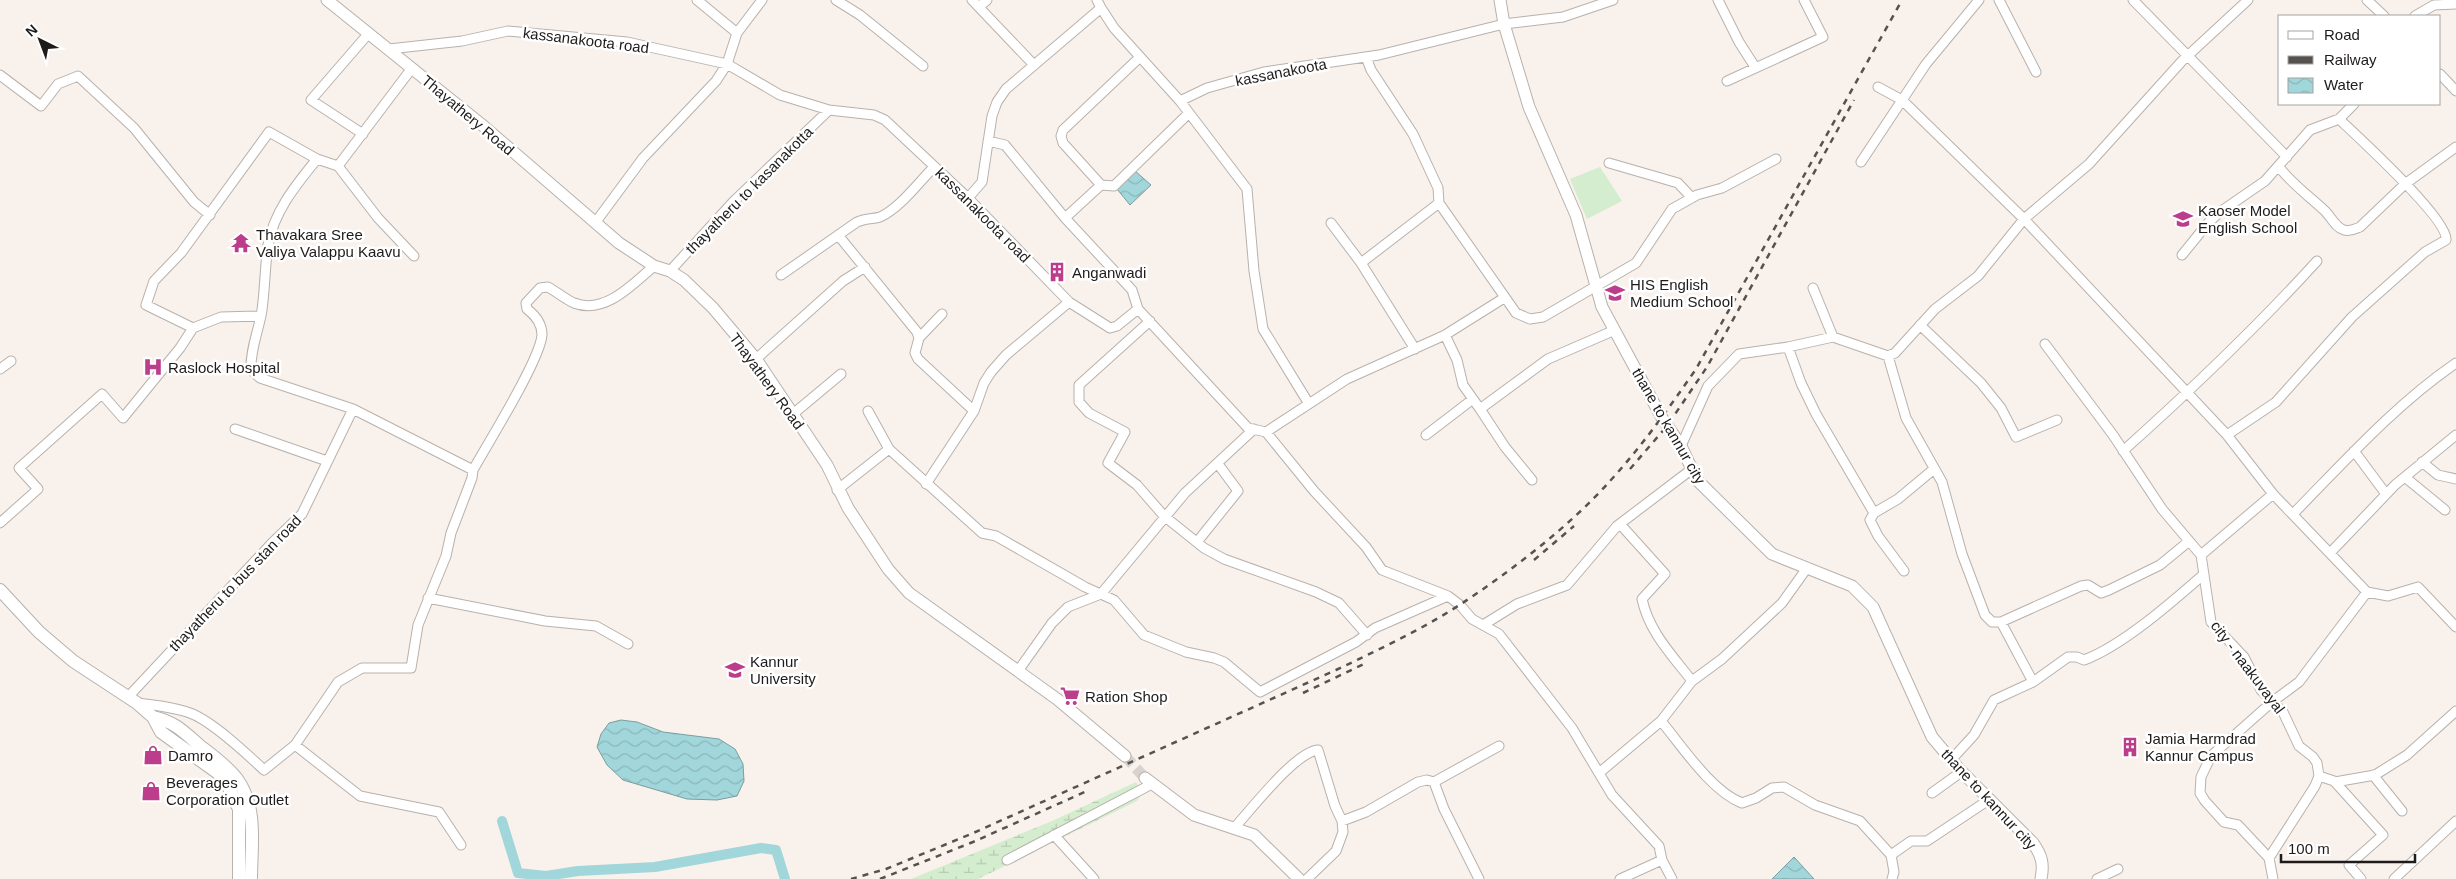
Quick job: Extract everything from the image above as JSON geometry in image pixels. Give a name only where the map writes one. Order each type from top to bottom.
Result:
[{"type":"main road","points":[[0,590],[38,632],[111,687],[132,700],[152,717],[161,732],[218,773],[232,792],[239,809],[240,879]]},
{"type":"main road","points":[[152,717],[170,721],[229,769],[238,779],[249,804],[252,823],[251,879]]},
{"type":"street","name":"Thayathery Road","points":[[327,0],[481,124],[619,243],[654,266],[670,271],[684,280],[713,308],[756,359],[827,466],[838,490],[888,569],[909,593],[1057,699],[1125,756]]},
{"type":"street","points":[[697,0],[737,33]]},
{"type":"street","points":[[595,223],[643,158],[706,92],[727,64],[737,33],[762,0]]},
{"type":"street","points":[[836,0],[860,15],[923,66]]},
{"type":"street","points":[[972,0],[1034,65]]},
{"type":"street","points":[[979,7],[987,0]]},
{"type":"street","name":"thane to kannur city","points":[[1500,0],[1504,24],[1529,107],[1576,215],[1602,306],[1662,418],[1681,446],[1697,480],[1772,554],[1852,586],[1873,607],[1932,737],[1961,772],[2033,843],[2040,854],[2044,867],[2041,879]]},
{"type":"street","name":"kassanakoota","points":[[1180,101],[1207,88],[1264,72],[1366,57],[1456,38],[1504,24],[1563,17],[1614,0]]},
{"type":"street","points":[[1718,0],[1755,66]]},
{"type":"street","points":[[1727,81],[1755,66],[1823,37],[1804,0]]},
{"type":"street","points":[[1861,162],[1926,64],[1979,0]]},
{"type":"street","points":[[1998,0],[2036,72]]},
{"type":"street","points":[[2133,0],[2287,157]]},
{"type":"street","points":[[1681,446],[1708,386],[1735,356],[1833,337],[1888,356],[1895,353],[1935,309],[1978,276],[2024,219],[2088,164],[2188,56],[2248,0]]},
{"type":"street","points":[[2367,0],[2383,15]]},
{"type":"street","points":[[968,198],[982,182],[988,141],[997,102],[1006,89],[1099,4],[1114,28],[1139,58],[1190,113],[1246,189],[1254,271],[1263,329],[1308,404]]},
{"type":"street","points":[[2417,15],[2434,5],[2456,4]]},
{"type":"street","name":"kassanakoota road","points":[[389,49],[462,41],[508,31],[627,42],[727,64],[780,95],[829,110],[874,115],[885,120],[968,198],[1069,302],[1110,328],[1117,326],[1138,309]]},
{"type":"street","points":[[363,134],[311,100],[369,33]]},
{"type":"street","points":[[1366,57],[1371,70],[1413,134],[1438,188],[1439,203],[1504,298],[1516,313],[1530,319],[1544,317],[1636,263],[1672,209],[1692,198],[1722,188],[1776,159]]},
{"type":"street","points":[[1139,58],[1063,130],[1061,136],[1063,143],[1101,185],[1114,186],[1190,113]]},
{"type":"street","points":[[338,166],[412,68]]},
{"type":"street","points":[[0,75],[41,106],[58,84],[78,76],[134,128],[194,202],[210,215]]},
{"type":"street","points":[[2441,75],[2456,91]]},
{"type":"street","points":[[1878,88],[1902,100],[2024,219],[2187,392],[2227,436],[2273,494],[2294,513],[2367,592],[2388,596],[2418,587],[2456,628]]},
{"type":"street","points":[[2182,255],[2220,212],[2266,180],[2310,130],[2339,119],[2353,105]]},
{"type":"street","name":"thayatheru to kasanakotta","points":[[670,271],[733,202],[829,110]]},
{"type":"street","points":[[2227,436],[2276,402],[2352,317],[2425,252],[2446,240],[2444,229],[2427,206],[2339,119]]},
{"type":"street","points":[[192,328],[146,305],[154,281],[181,253],[269,132],[317,159],[338,166],[378,218],[414,256]]},
{"type":"street","points":[[988,141],[1005,145],[1065,218],[1132,290],[1138,309],[1248,428],[1266,432],[1314,492],[1366,547],[1382,570],[1448,596],[1460,604],[1472,619],[1499,634],[1572,728],[1612,795],[1659,846],[1662,860],[1672,879]]},
{"type":"street","points":[[2279,167],[2289,180],[2345,230],[2360,227],[2405,184],[2456,147]]},
{"type":"street","points":[[317,159],[290,192],[277,217],[268,243],[260,316],[250,362],[251,370],[255,376],[353,409],[473,470]]},
{"type":"street","points":[[1609,163],[1678,183],[1692,198]]},
{"type":"street","points":[[781,275],[857,222],[868,217],[878,218],[891,210],[934,167]]},
{"type":"street","points":[[1065,218],[1101,185]]},
{"type":"street","points":[[1361,263],[1439,203]]},
{"type":"street","points":[[1332,223],[1361,263],[1415,349]]},
{"type":"street","points":[[838,235],[917,332],[919,338]]},
{"type":"street","points":[[2123,452],[2286,296],[2317,261]]},
{"type":"street","points":[[132,700],[192,714],[236,744],[264,770],[296,745],[338,682],[362,668],[411,668],[418,625],[446,556],[451,533],[472,478],[473,470],[529,368],[540,343],[542,333],[536,316],[527,308],[528,300],[540,288],[548,287],[576,304],[589,306],[606,303],[654,266]]},
{"type":"street","points":[[756,359],[842,281],[864,267]]},
{"type":"street","points":[[1813,288],[1833,337]]},
{"type":"street","points":[[1266,432],[1347,379],[1445,335],[1504,298]]},
{"type":"street","points":[[926,484],[974,411],[984,383],[1006,355],[1069,302]]},
{"type":"street","points":[[942,314],[919,338],[915,353],[974,411]]},
{"type":"street","points":[[0,523],[38,489],[19,468],[102,394],[123,418],[180,348],[192,328],[221,318],[260,316]]},
{"type":"street","points":[[1150,321],[1079,384],[1079,402],[1089,413],[1126,432],[1108,463],[1136,485],[1164,516],[1197,542],[1224,559],[1316,592],[1339,603],[1367,635]]},
{"type":"street","points":[[1920,325],[1996,402],[2016,437],[2057,420]]},
{"type":"street","points":[[1480,409],[1548,359],[1615,330]]},
{"type":"street","points":[[1445,335],[1457,360],[1463,385],[1505,446],[1532,480]]},
{"type":"street","points":[[2045,344],[2094,408],[2151,494],[2200,555],[2273,494]]},
{"type":"street","points":[[1788,347],[1801,383],[1816,414],[1874,513]]},
{"type":"street","points":[[1888,356],[1906,418],[1942,482],[1962,554],[1985,616],[1992,622],[2001,622],[2067,595],[2081,586],[2088,585],[2101,592],[2109,590],[2160,565],[2188,542]]},
{"type":"street","points":[[0,369],[11,361]]},
{"type":"street","points":[[2294,513],[2354,452],[2434,378],[2456,362]]},
{"type":"street","points":[[793,414],[841,374]]},
{"type":"street","points":[[1426,435],[1473,399]]},
{"type":"street","name":"thayatheru to bus stan road","points":[[132,700],[272,543],[302,514],[353,409]]},
{"type":"street","points":[[868,411],[889,449],[982,534],[996,536],[1085,587],[1114,600],[1126,611],[1144,635],[1186,652],[1224,662],[1260,692],[1405,614],[1448,596]]},
{"type":"street","points":[[235,429],[327,461]]},
{"type":"street","points":[[1018,671],[1052,623],[1068,607],[1101,594],[1164,516],[1254,429]]},
{"type":"street","points":[[2330,553],[2386,494],[2456,435]]},
{"type":"street","points":[[838,490],[889,449]]},
{"type":"street","points":[[2354,452],[2386,494]]},
{"type":"street","points":[[2422,462],[2438,475],[2456,479]]},
{"type":"street","points":[[1197,542],[1238,491],[1218,464]]},
{"type":"street","points":[[1483,625],[1517,604],[1567,584],[1620,524],[1692,469]]},
{"type":"street","points":[[1904,571],[1871,525],[1870,520],[1874,513],[1898,499],[1934,470]]},
{"type":"street","points":[[2406,478],[2445,510]]},
{"type":"street","points":[[1620,524],[1665,574],[1642,599],[1645,611],[1652,630],[1692,681]]},
{"type":"street","name":"city - naakuvayal","points":[[2200,555],[2211,622],[2244,657],[2261,690],[2289,723],[2299,746],[2308,752],[2317,763],[2319,776]]},
{"type":"street","points":[[1598,773],[1661,721],[1692,681],[1722,659],[1782,603],[1807,568]]},
{"type":"street","points":[[1951,760],[1974,735],[1994,700],[2033,682],[2068,657],[2077,657],[2084,660],[2111,647],[2173,601],[2204,574]]},
{"type":"street","points":[[2273,879],[2269,858],[2238,825],[2224,822],[2205,801],[2200,793],[2201,777],[2211,756],[2272,702],[2299,682],[2367,592]]},
{"type":"street","points":[[428,598],[545,621],[596,626],[628,644]]},
{"type":"street","points":[[2001,622],[2033,682]]},
{"type":"street","points":[[2335,782],[2373,775],[2407,755],[2456,711]]},
{"type":"street","points":[[1661,721],[1710,779],[1734,800],[1742,803],[1756,798],[1772,788],[1784,787],[1815,805],[1860,821],[1891,855],[1894,872],[1892,879]]},
{"type":"street","points":[[296,745],[345,786],[360,796],[439,812],[461,846]]},
{"type":"street","points":[[1342,820],[1366,812],[1418,782],[1427,780],[1434,782],[1499,746]]},
{"type":"street","points":[[1234,828],[1294,762],[1309,750],[1318,750],[1335,806],[1342,820],[1343,832],[1336,851],[1307,879]]},
{"type":"street","points":[[1932,793],[1961,772]]},
{"type":"street","points":[[2373,775],[2402,811]]},
{"type":"street","points":[[2269,858],[2315,786],[2319,776],[2335,782],[2383,835],[2349,865],[2361,879]]},
{"type":"street","points":[[1006,860],[1149,781],[1194,815],[1254,836],[1299,879]]},
{"type":"street","points":[[1434,782],[1444,809],[1479,879]]},
{"type":"street","points":[[1891,855],[1911,841],[1920,842],[1933,838],[1990,799]]},
{"type":"street","points":[[2394,879],[2456,821]]},
{"type":"street","points":[[1054,835],[1094,879]]},
{"type":"street","points":[[1620,879],[1662,860]]},
{"type":"street","points":[[2098,879],[2118,868]]},
{"type":"green space","points":[[1600,167],[1622,201],[1587,219],[1570,179]]},
{"type":"green space","points":[[1136,782],[1142,793],[1137,801],[978,879],[911,879],[1052,821]]},
{"type":"water","points":[[1134,170],[1151,185],[1130,205],[1117,189]]},
{"type":"water","points":[[621,720],[637,722],[663,732],[719,739],[735,749],[743,764],[744,781],[737,796],[717,800],[687,799],[623,780],[607,765],[597,747],[601,734],[609,723]]},
{"type":"water","points":[[1794,857],[1814,879],[1772,879]]},
{"type":"waterway","points":[[502,821],[518,873],[546,876],[578,871],[655,867],[761,848],[776,850],[785,879]]},
{"type":"tunnel","points":[[1125,756],[1145,778]]},
{"type":"railway","points":[[851,879],[886,869],[971,834],[1336,670],[1383,647],[1461,604],[1520,562],[1558,531],[1577,515],[1622,468],[1696,369],[1902,0]]},
{"type":"railway","points":[[1630,469],[1667,426],[1707,367],[1854,100]]},
{"type":"railway","points":[[1534,560],[1574,526]]},
{"type":"railway","points":[[1303,693],[1366,663]]},
{"type":"railway","points":[[880,879],[973,842],[1087,791]]},
{"type":"place","name":"Kaoser Model English School","points":[[2183,219]]},
{"type":"place","name":"Thavakara Sree Valiya Valappu Kaavu","points":[[241,243]]},
{"type":"place","name":"Anganwadi","points":[[1057,272]]},
{"type":"place","name":"HIS English Medium School","points":[[1615,293]]},
{"type":"place","name":"Raslock Hospital","points":[[153,367]]},
{"type":"place","name":"Kannur University","points":[[735,670]]},
{"type":"place","name":"Ration Shop","points":[[1070,696]]},
{"type":"place","name":"Jamia Harmdrad Kannur Campus","points":[[2130,747]]},
{"type":"place","name":"Damro","points":[[153,755]]},
{"type":"place","name":"Beverages Corporation Outlet","points":[[151,791]]}]
